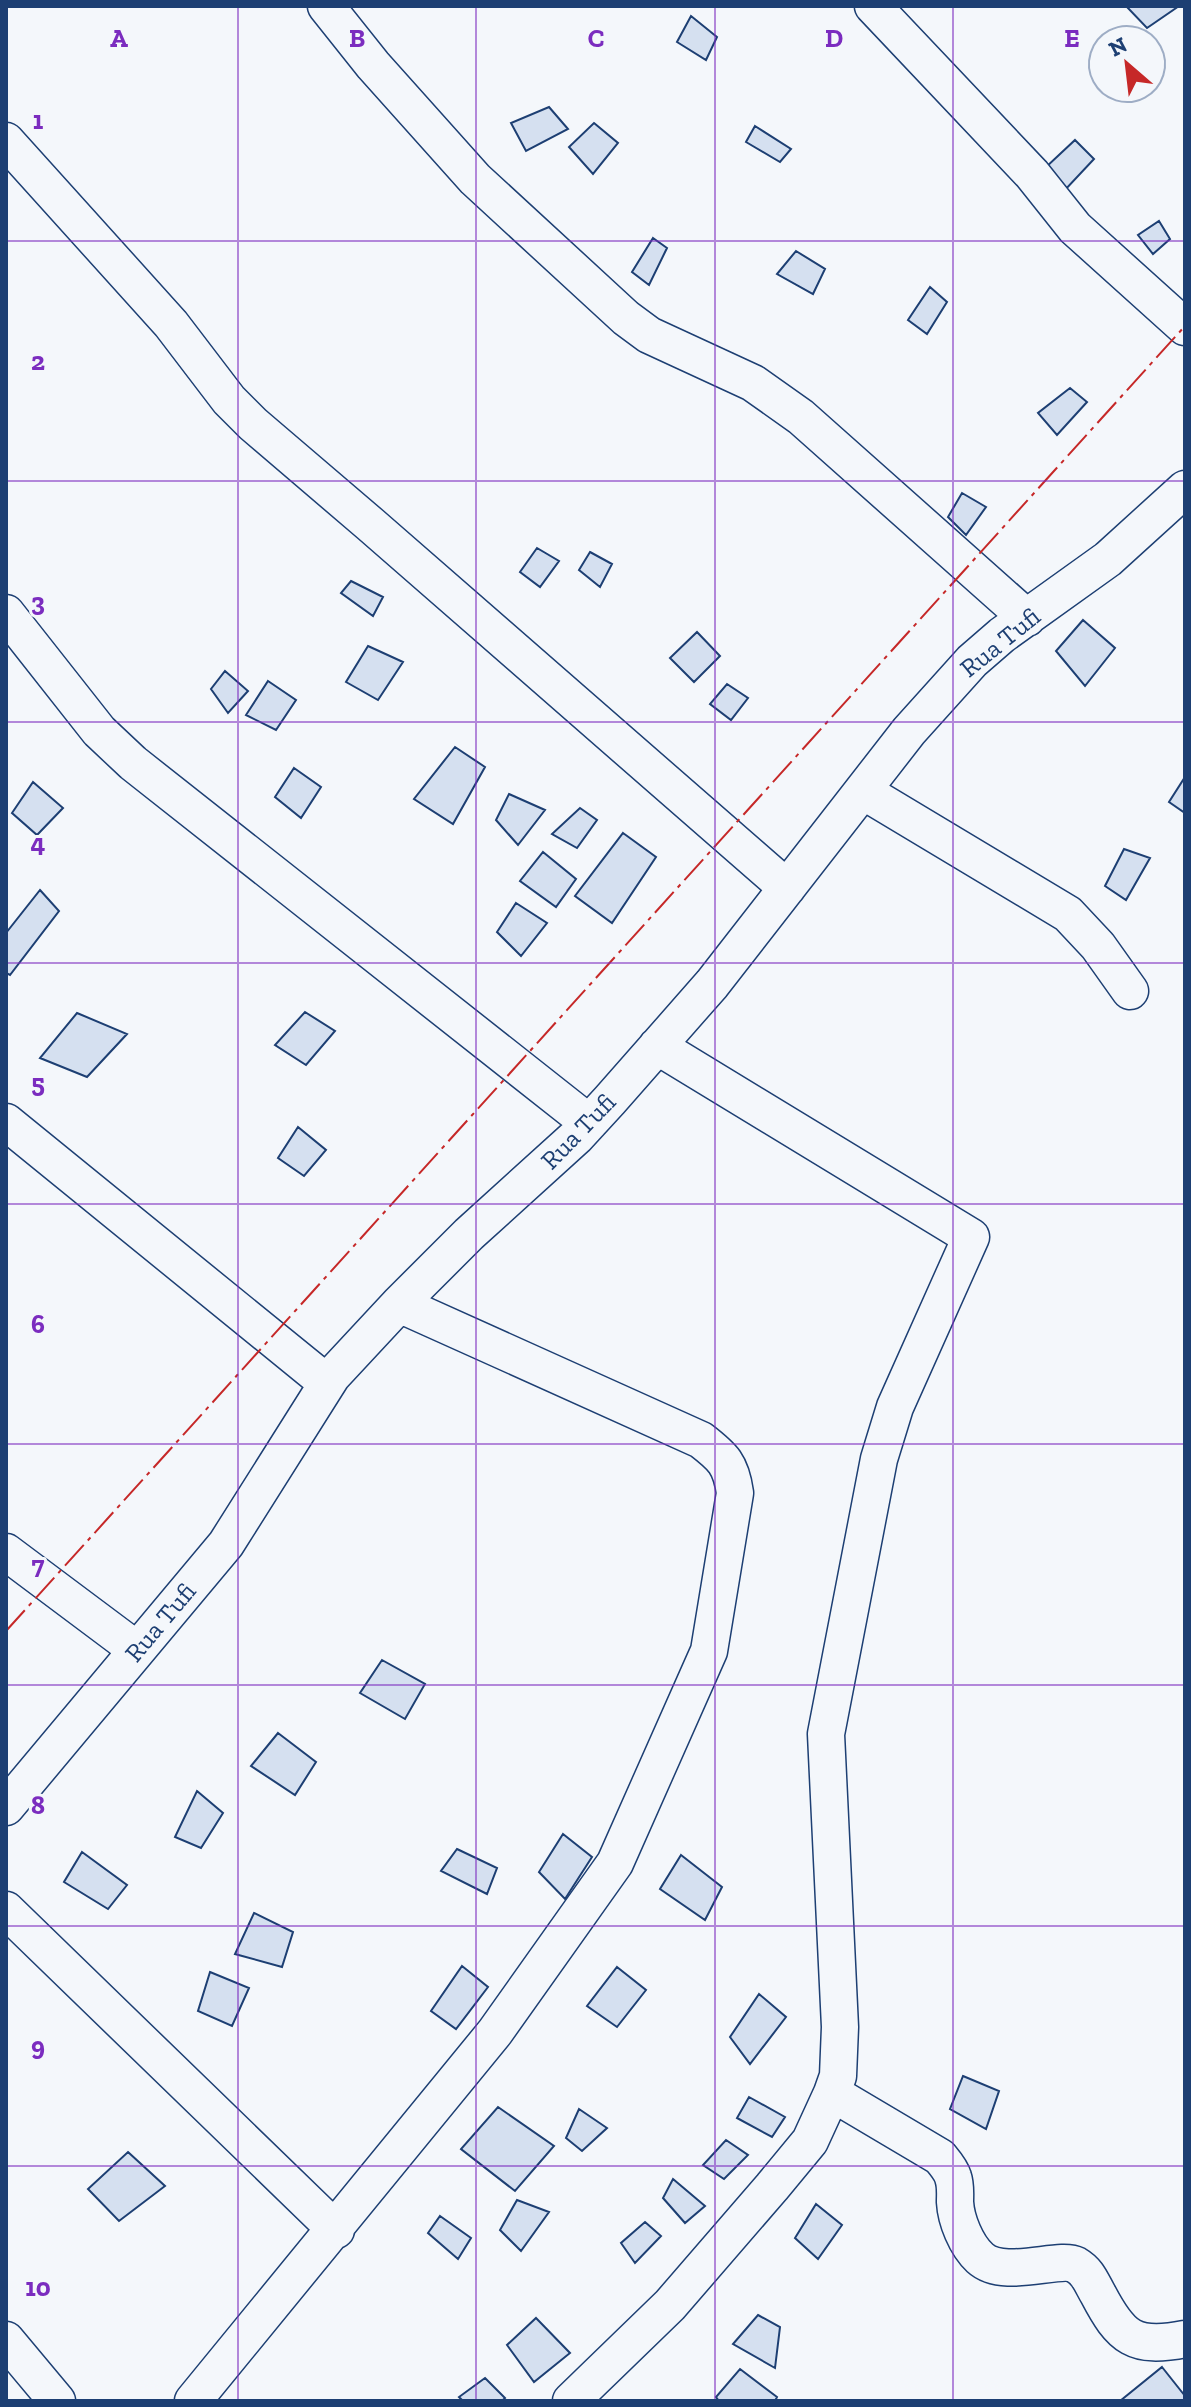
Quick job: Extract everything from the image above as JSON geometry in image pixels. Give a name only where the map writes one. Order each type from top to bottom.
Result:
[{"type":"street","points":[[326,6],[373,65],[475,179],[626,318],[649,335],[753,383],[801,417],[1027,618]]},
{"type":"street","points":[[873,6],[1032,174],[1075,228],[1185,327]]},
{"type":"street","points":[[6,141],[171,324],[229,400],[253,424],[787,888]]},
{"type":"street","name":"Rua Tufi","points":[[6,1807],[236,1530],[327,1383],[399,1304],[589,1123],[712,984],[909,731],[972,661],[1108,559],[1185,489]]},
{"type":"street","points":[[6,613],[91,721],[133,763],[589,1123]]},
{"type":"street","points":[[863,791],[1068,914],[1088,934],[1130,991]]},
{"type":"street","points":[[571,2401],[670,2305],[810,2141],[838,2076],[840,2027],[826,1734],[879,1459],[895,1407],[971,1237],[657,1046]]},
{"type":"street","points":[[6,1122],[327,1383]]},
{"type":"street","points":[[193,2401],[495,2032],[615,1863],[709,1651],[735,1493],[732,1472],[721,1455],[701,1440],[399,1304]]},
{"type":"street","points":[[6,1552],[137,1650]]},
{"type":"street","points":[[6,1910],[336,2230]]},
{"type":"street","points":[[832,2093],[940,2157],[952,2173],[960,2225],[979,2257],[991,2264],[1011,2267],[1035,2268],[1071,2263],[1086,2271],[1105,2309],[1131,2338],[1147,2343],[1185,2339]]},
{"type":"street","points":[[6,2340],[57,2401]]},
{"type":"building","points":[[1126,6],[1179,6],[1153,24],[1143,24]]},
{"type":"building","points":[[691,16],[717,37],[706,60],[677,42]]},
{"type":"building","points":[[549,107],[568,129],[526,151],[511,123]]},
{"type":"building","points":[[594,123],[618,143],[593,174],[569,147]]},
{"type":"building","points":[[755,126],[791,149],[780,162],[746,142]]},
{"type":"building","points":[[1075,140],[1094,159],[1064,191],[1045,168]]},
{"type":"building","points":[[1159,221],[1170,239],[1153,254],[1138,235]]},
{"type":"building","points":[[653,238],[667,248],[649,285],[632,272]]},
{"type":"building","points":[[796,251],[825,269],[813,294],[777,274]]},
{"type":"building","points":[[930,287],[947,302],[927,334],[908,320]]},
{"type":"building","points":[[1070,388],[1087,402],[1057,435],[1038,413]]},
{"type":"building","points":[[962,493],[986,507],[966,535],[948,517]]},
{"type":"building","points":[[537,548],[559,561],[540,587],[520,572]]},
{"type":"building","points":[[590,552],[612,564],[600,587],[579,570]]},
{"type":"building","points":[[351,581],[383,597],[373,616],[341,593]]},
{"type":"building","points":[[1083,620],[1115,648],[1085,686],[1056,651]]},
{"type":"building","points":[[697,632],[720,656],[694,682],[670,658]]},
{"type":"building","points":[[368,646],[403,662],[378,700],[346,682]]},
{"type":"building","points":[[225,671],[248,691],[228,713],[211,689]]},
{"type":"building","points":[[268,681],[296,700],[276,730],[246,715]]},
{"type":"building","points":[[727,684],[748,698],[731,720],[710,704]]},
{"type":"building","points":[[455,747],[485,767],[453,824],[414,799]]},
{"type":"building","points":[[294,768],[321,787],[301,818],[275,797]]},
{"type":"building","points":[[1185,777],[1185,813],[1169,802]]},
{"type":"building","points":[[33,782],[63,808],[37,835],[12,813]]},
{"type":"building","points":[[509,794],[545,810],[518,845],[496,820]]},
{"type":"building","points":[[580,808],[597,820],[577,848],[552,834]]},
{"type":"building","points":[[623,833],[656,857],[612,923],[575,896]]},
{"type":"building","points":[[1124,849],[1150,858],[1126,900],[1105,886]]},
{"type":"building","points":[[543,852],[576,879],[556,907],[520,881]]},
{"type":"building","points":[[40,890],[59,911],[10,975],[6,973],[6,933]]},
{"type":"building","points":[[516,903],[547,923],[521,956],[497,932]]},
{"type":"building","points":[[305,1012],[335,1031],[306,1065],[275,1045]]},
{"type":"building","points":[[77,1013],[127,1034],[87,1077],[40,1058]]},
{"type":"building","points":[[298,1127],[326,1150],[304,1176],[278,1158]]},
{"type":"building","points":[[382,1660],[425,1684],[405,1719],[360,1693]]},
{"type":"building","points":[[278,1733],[316,1762],[295,1795],[251,1766]]},
{"type":"building","points":[[197,1791],[223,1813],[201,1848],[175,1837]]},
{"type":"building","points":[[563,1834],[592,1857],[565,1899],[539,1872]]},
{"type":"building","points":[[457,1849],[497,1868],[487,1894],[441,1871]]},
{"type":"building","points":[[82,1852],[127,1885],[108,1909],[64,1882]]},
{"type":"building","points":[[681,1855],[722,1887],[705,1920],[660,1889]]},
{"type":"building","points":[[254,1913],[293,1932],[282,1967],[235,1954]]},
{"type":"building","points":[[462,1966],[488,1987],[456,2029],[431,2011]]},
{"type":"building","points":[[617,1967],[646,1990],[617,2027],[587,2006]]},
{"type":"building","points":[[210,1972],[249,1988],[232,2026],[198,2011]]},
{"type":"building","points":[[759,1994],[786,2017],[750,2064],[730,2037]]},
{"type":"building","points":[[963,2076],[999,2091],[986,2129],[950,2109]]},
{"type":"building","points":[[749,2097],[785,2117],[772,2137],[737,2118]]},
{"type":"building","points":[[498,2107],[554,2146],[515,2191],[461,2149]]},
{"type":"building","points":[[579,2109],[607,2128],[582,2151],[566,2138]]},
{"type":"building","points":[[726,2140],[748,2155],[724,2179],[703,2165]]},
{"type":"building","points":[[128,2152],[165,2186],[119,2221],[88,2189]]},
{"type":"building","points":[[673,2179],[705,2206],[685,2223],[663,2198]]},
{"type":"building","points":[[517,2200],[549,2212],[521,2251],[500,2230]]},
{"type":"building","points":[[816,2204],[842,2225],[818,2259],[795,2238]]},
{"type":"building","points":[[440,2216],[471,2238],[458,2259],[428,2233]]},
{"type":"building","points":[[645,2222],[661,2236],[635,2263],[621,2243]]},
{"type":"building","points":[[758,2315],[780,2327],[775,2368],[733,2344]]},
{"type":"building","points":[[536,2318],[570,2353],[534,2382],[507,2345]]},
{"type":"building","points":[[1162,2367],[1185,2396],[1185,2401],[1120,2401]]},
{"type":"building","points":[[740,2369],[777,2397],[775,2401],[719,2401],[716,2397]]},
{"type":"building","points":[[485,2378],[505,2398],[502,2401],[463,2401],[459,2397]]},
{"type":"power","points":[[6,1631],[1185,326]]}]
